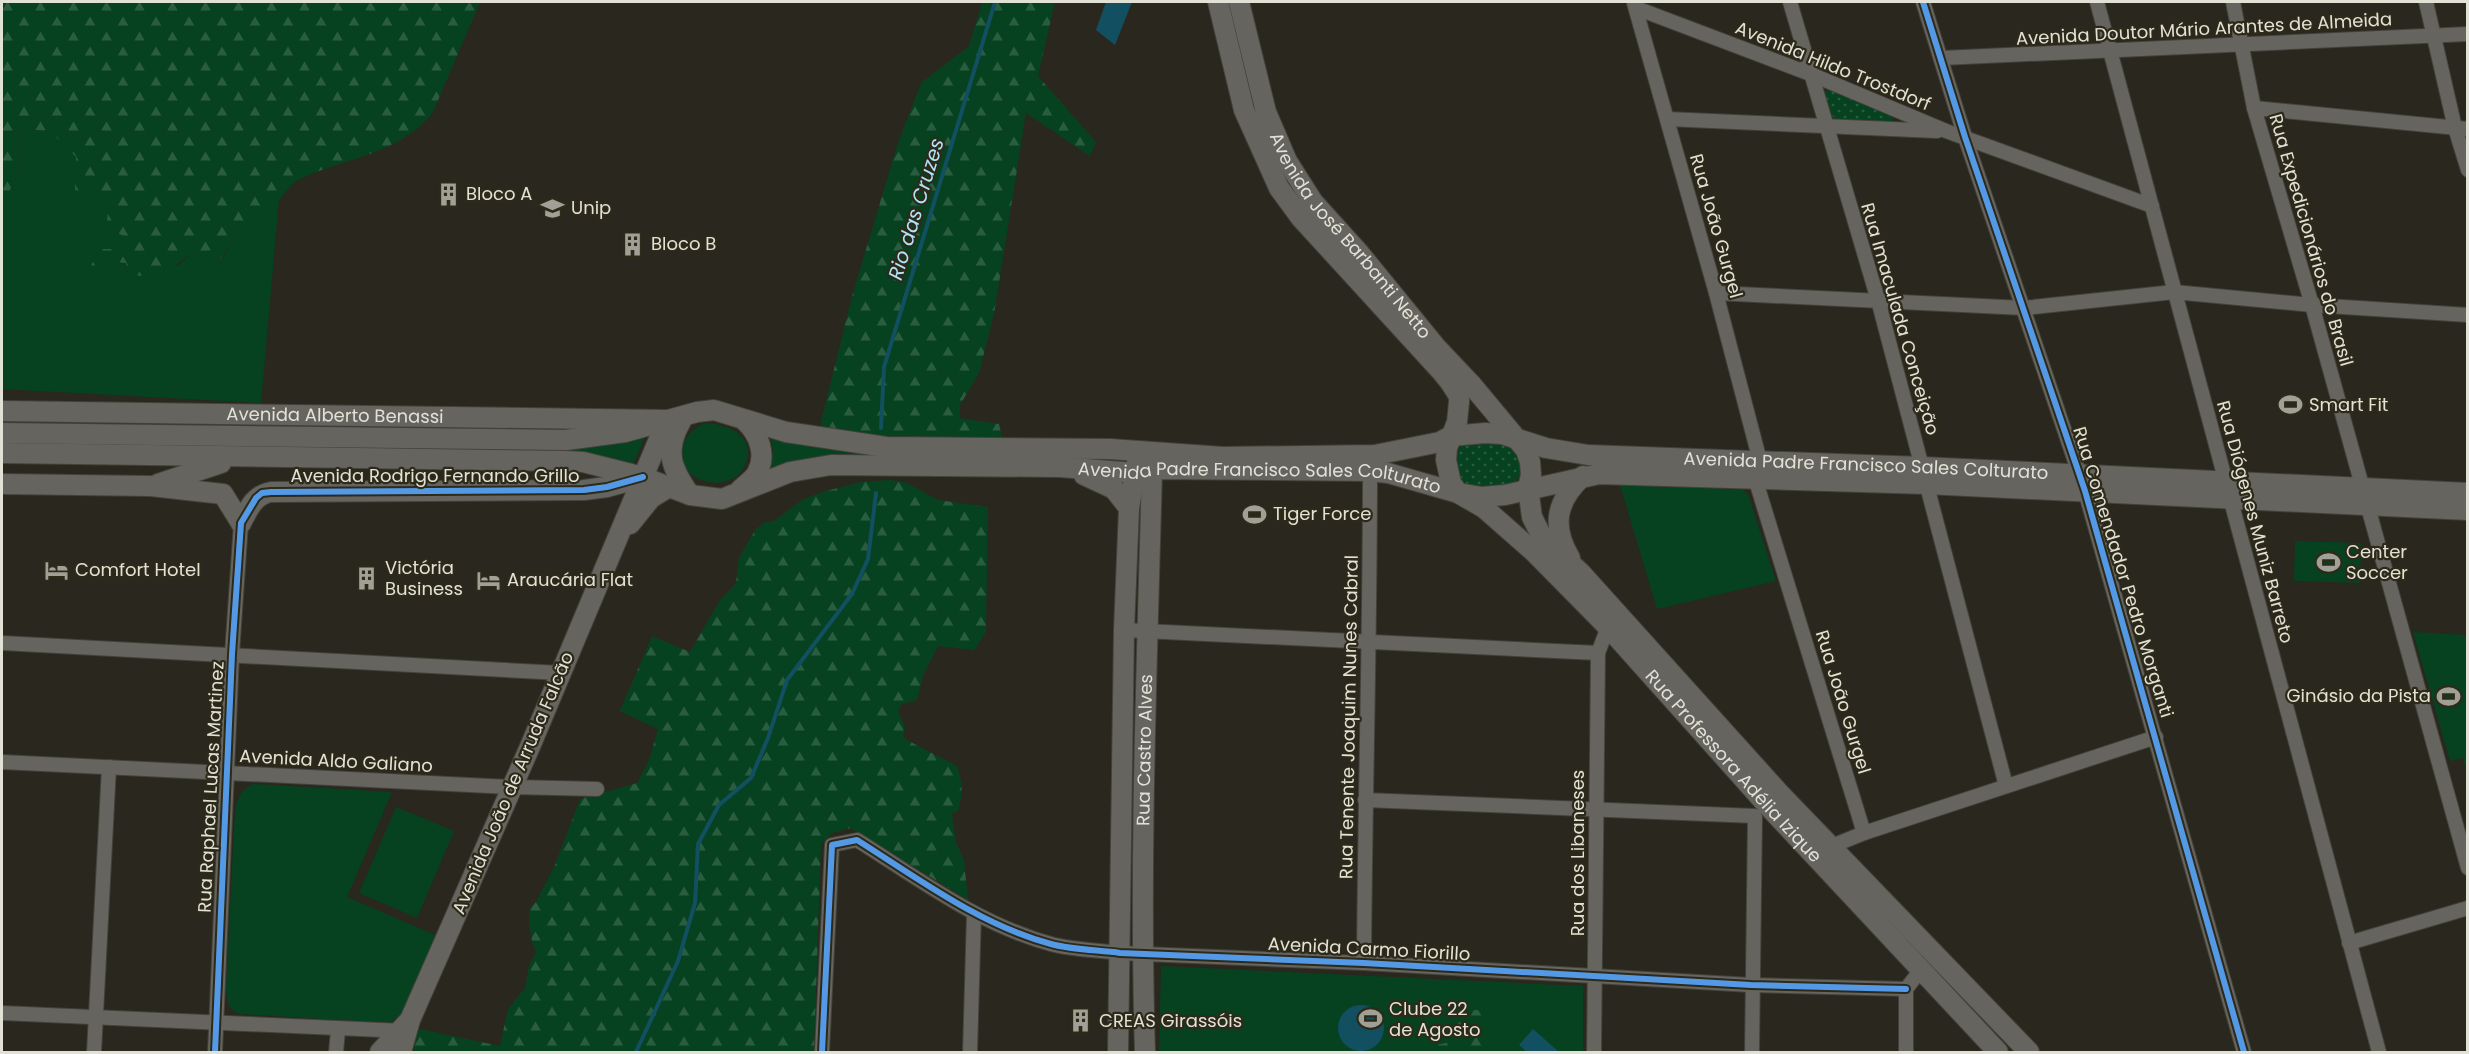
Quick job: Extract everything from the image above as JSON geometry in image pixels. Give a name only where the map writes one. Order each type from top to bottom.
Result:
[{"type":"main road","name":"Avenida José Barbanti Netto","points":[[1218,2],[1244,110],[1276,182],[1301,218],[1450,382],[1458,396],[1460,406],[1451,436]]},
{"type":"main road","name":"Avenida José Barbanti Netto","points":[[1239,2],[1266,112],[1287,161],[1313,202],[1396,296],[1436,347],[1472,384],[1518,439]]},
{"type":"main road","points":[[2,433],[566,440],[625,432],[714,410],[733,415],[756,430],[761,456],[757,473],[736,494],[722,499],[690,495],[643,477],[565,460],[235,458],[2,453]]},
{"type":"main road","name":"Avenida Alberto Benassi","points":[[2,411],[676,418]]},
{"type":"main road","points":[[676,418],[671,460],[678,478],[690,495]]},
{"type":"main road","name":"Avenida João de Arruda Falcão","points":[[405,1028],[512,787],[643,477],[676,418]]},
{"type":"main road","name":"Avenida Padre Francisco Sales Colturato","points":[[745,421],[807,436],[886,447],[1110,449],[1223,457],[1376,455],[1440,442],[1451,436]]},
{"type":"main road","points":[[1485,433],[1518,439],[1526,450],[1530,462],[1531,475],[1528,488],[1505,495],[1482,497],[1458,493],[1451,483],[1446,460],[1451,436],[1485,433]]},
{"type":"main road","name":"Avenida Padre Francisco Sales Colturato","points":[[1518,439],[1546,448],[1588,455],[1758,470]]},
{"type":"main road","name":"Rua Castro Alves","points":[[1142,451],[1149,576],[1142,954],[1145,1053]]},
{"type":"main road","points":[[150,486],[235,458]]},
{"type":"main road","name":"Avenida Padre Francisco Sales Colturato","points":[[736,494],[790,472],[831,465],[1064,467],[1144,471],[1370,471],[1388,473],[1458,493]]},
{"type":"main road","points":[[1064,467],[1114,489],[1129,508]]},
{"type":"main road","name":"Avenida Padre Francisco Sales Colturato","points":[[1528,488],[1599,474],[1758,470],[1924,475],[2365,496],[2468,493]]},
{"type":"main road","name":"Rua Castro Alves","points":[[1118,1053],[1125,575],[1129,508],[1144,471]]},
{"type":"main road","points":[[1580,572],[1560,540],[1558,517],[1561,505],[1571,487],[1583,476]]},
{"type":"main road","name":"Avenida Rodrigo Fernando Grillo","points":[[241,523],[256,498],[262,493],[584,490],[607,487],[643,477]]},
{"type":"main road","points":[[2,484],[150,486],[223,494],[241,523]]},
{"type":"main road","name":"Avenida João de Arruda Falcão","points":[[614,545],[651,498],[669,487]]},
{"type":"main road","name":"Rua Professora Adélia Izique","points":[[1528,488],[1532,517],[1542,537],[1580,572],[1612,619],[1768,806],[1998,1053]]},
{"type":"main road","name":"Rua Professora Adélia Izique","points":[[1458,493],[1484,508],[1612,619]]},
{"type":"main road","name":"Avenida Padre Francisco Sales Colturato","points":[[2365,496],[2468,510]]},
{"type":"main road","points":[[1125,575],[1149,576]]},
{"type":"main road","name":"Rua Professora Adélia Izique","points":[[1768,806],[1832,846],[2029,1053]]},
{"type":"main road","points":[[1920,971],[1940,958]]},
{"type":"main road","points":[[380,1053],[405,1028]]},
{"type":"main road","points":[[401,1053],[405,1028]]},
{"type":"street","name":"Rua Imaculada Conceição","points":[[1790,2],[1878,300],[2006,786]]},
{"type":"street","name":"Rua Comendador Pedro Morganti","points":[[1923,2],[1965,137],[2083,483],[2244,1053]]},
{"type":"street","name":"Rua Diógenes Muniz Barreto","points":[[2097,2],[2379,1053]]},
{"type":"street","name":"Rua Expedicionários do Brasil","points":[[2233,2],[2254,108],[2312,305],[2468,868]]},
{"type":"street","points":[[2426,2],[2461,129],[2468,170]]},
{"type":"street","name":"Avenida Hildo Trostdorf","points":[[1635,5],[1813,75],[1946,131],[2152,206]]},
{"type":"street","name":"Rua João Gurgel","points":[[1635,5],[1716,293],[1758,470],[1864,833]]},
{"type":"street","name":"Avenida Doutor Mário Arantes de Almeida","points":[[1942,58],[2468,34]]},
{"type":"street","points":[[2254,108],[2461,129]]},
{"type":"street","points":[[1667,119],[1946,131]]},
{"type":"street","points":[[1716,293],[2024,308],[2174,292],[2312,305],[2468,315]]},
{"type":"street","name":"Rua Tenente Joaquim Nunes Cabral","points":[[1364,963],[1365,800],[1370,641],[1370,471]]},
{"type":"street","name":"Rua Raphael Lucas Martinez","points":[[215,1053],[232,654],[241,523]]},
{"type":"street","points":[[1124,630],[1598,653],[1612,619]]},
{"type":"street","points":[[2,643],[561,672]]},
{"type":"street","name":"Rua dos Libaneses","points":[[1594,1053],[1598,653]]},
{"type":"street","points":[[1832,846],[1864,833],[2156,737]]},
{"type":"street","name":"Avenida Aldo Galiano","points":[[2,762],[512,787],[597,789]]},
{"type":"street","points":[[94,1053],[109,767]]},
{"type":"street","points":[[1365,800],[1597,810],[1768,806],[1751,985],[1752,1053]]},
{"type":"street","name":"Avenida Carmo Fiorillo","points":[[822,1053],[832,845],[857,840],[974,913],[1052,944],[1120,953],[1364,963],[1751,985],[1906,989]]},
{"type":"street","points":[[2349,943],[2468,908]]},
{"type":"street","points":[[970,1053],[974,913]]},
{"type":"street","points":[[1906,1053],[1906,989],[1920,971]]},
{"type":"street","points":[[2,1013],[338,1030],[405,1028]]},
{"type":"street","points":[[336,1053],[338,1030]]},
{"type":"green space","points":[[2,2],[480,2],[433,112],[420,126],[390,146],[298,180],[235,240],[218,263],[193,252],[160,277],[129,275],[126,263],[115,262],[103,274],[91,265],[103,249],[122,249],[135,242],[106,227],[110,199],[75,190],[76,157],[50,131],[19,129],[18,171],[9,192],[2,190]]},
{"type":"green space","points":[[982,2],[1055,2],[1038,76],[1096,142],[1090,156],[1026,113],[994,314],[979,373],[960,405],[960,418],[999,424],[1002,437],[924,441],[873,438],[819,430],[852,296],[898,143],[921,83],[969,46]]},
{"type":"green space","points":[[1830,90],[1891,114],[1893,121],[1890,123],[1838,120],[1829,114],[1823,95]]},
{"type":"green space","points":[[19,129],[50,131],[76,157],[110,199],[135,243],[122,249],[103,249],[115,262],[179,265],[193,252],[219,263],[233,242],[279,200],[261,403],[2,389],[2,190],[9,192],[18,171]]},
{"type":"green space","points":[[706,423],[734,430],[746,442],[747,459],[743,469],[726,482],[710,482],[696,477],[684,466],[681,459],[681,451],[687,437],[692,431]]},
{"type":"green space","points":[[647,433],[631,469],[571,456],[570,447]]},
{"type":"green space","points":[[770,434],[1128,456],[1128,461],[871,455],[811,459],[769,471],[773,451]]},
{"type":"green space","points":[[1504,441],[1520,452],[1522,471],[1512,488],[1464,488],[1452,459],[1462,444]]},
{"type":"green space","points":[[890,480],[907,483],[938,500],[988,507],[986,632],[974,650],[938,646],[924,673],[917,700],[902,704],[898,711],[905,727],[903,738],[957,766],[961,793],[958,811],[952,814],[956,842],[964,860],[968,900],[851,828],[832,833],[821,844],[814,1052],[414,1052],[415,1028],[500,1046],[508,1009],[525,988],[529,965],[536,952],[529,922],[530,908],[536,902],[555,865],[580,799],[637,783],[649,760],[658,729],[620,711],[652,636],[690,652],[720,600],[736,583],[739,557],[756,529],[765,522],[774,521],[802,500],[822,492],[861,482]]},
{"type":"green space","points":[[1620,485],[1742,489],[1748,494],[1776,581],[1657,609]]},
{"type":"green space","name":"Center Soccer","points":[[2295,541],[2361,543],[2360,583],[2294,581]]},
{"type":"green space","name":"Ginásio da Pista","points":[[2413,632],[2467,635],[2467,775],[2463,758],[2450,761]]},
{"type":"green space","points":[[254,784],[392,792],[347,897],[435,935],[408,1004],[403,1012],[390,1023],[240,1014],[231,1008],[226,988],[235,810],[241,794]]},
{"type":"green space","points":[[396,807],[454,831],[417,918],[359,893]]},
{"type":"green space","name":"Clube 22 de Agosto","points":[[1161,966],[1583,986],[1583,1052],[1159,1052]]},
{"type":"green space","points":[[1463,1010],[1479,1010],[1485,1013],[1478,1030],[1503,1052],[1424,1052],[1427,1047],[1450,1042],[1451,1018]]},
{"type":"water","points":[[1106,2],[1132,2],[1115,45],[1096,30]]},
{"type":"water","points":[[1361,1005],[1377,1012],[1384,1028],[1377,1044],[1361,1051],[1345,1044],[1338,1028],[1345,1012]]},
{"type":"water","points":[[1533,1029],[1559,1052],[1527,1052],[1519,1045]]},
{"type":"waterway","name":"Rio das Cruzes","points":[[881,428],[884,367],[995,2]]},
{"type":"waterway","points":[[636,1052],[678,961],[695,903],[698,844],[719,805],[751,778],[768,738],[787,680],[852,594],[868,559],[876,493]]},
{"type":"cycle path","points":[[1923,2],[1965,137],[2085,491],[2244,1052]]},
{"type":"cycle path","points":[[215,1052],[232,654],[241,523],[256,498],[262,493],[271,492],[584,490],[607,487],[643,477]]},
{"type":"cycle path","points":[[822,1052],[832,845],[857,840],[975,913],[1025,936],[1068,948],[1120,953],[1364,963],[1751,985],[1906,989]]},
{"type":"place","name":"Bloco A","points":[[448,194]]},
{"type":"place","name":"Unip","points":[[553,208]]},
{"type":"place","name":"Bloco B","points":[[633,244]]},
{"type":"place","name":"Smart Fit","points":[[2291,405]]},
{"type":"place","name":"Tiger Force","points":[[1255,514]]},
{"type":"place","name":"Center Soccer","points":[[2328,562]]},
{"type":"place","name":"Comfort Hotel","points":[[57,570]]},
{"type":"place","name":"Victória Business","points":[[367,578]]},
{"type":"place","name":"Araucária Flat","points":[[489,580]]},
{"type":"place","name":"Ginásio da Pista","points":[[2449,696]]},
{"type":"place","name":"Clube 22 de Agosto","points":[[1371,1019]]},
{"type":"place","name":"CREAS Girassóis","points":[[1081,1021]]}]
